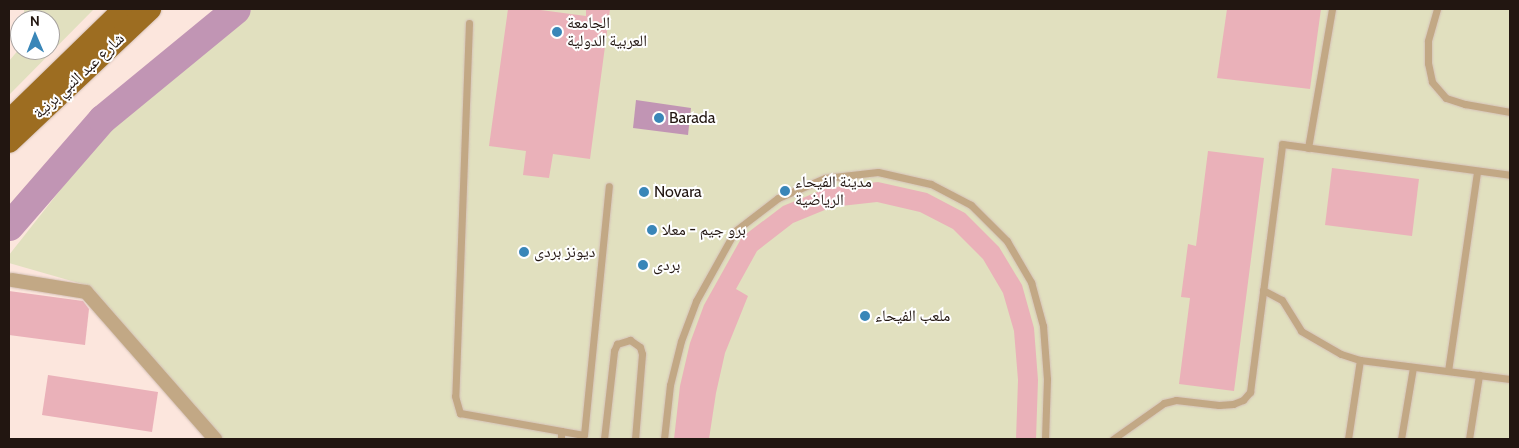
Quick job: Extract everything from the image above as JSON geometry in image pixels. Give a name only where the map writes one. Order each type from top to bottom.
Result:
[{"type":"main road","name":"شارع عبد النبي برنية","points":[[9,121],[124,9]]},
{"type":"main road","name":"شارع عبد النبي برنية","points":[[9,142],[150,9]]},
{"type":"street","points":[[12,280],[86,292],[215,439]]},
{"type":"lane","points":[[1308,148],[1332,9]]},
{"type":"lane","points":[[1436,9],[1428,40],[1428,63],[1432,82],[1446,98],[1465,104],[1510,112]]},
{"type":"lane","points":[[469,23],[455,396],[460,413],[584,435],[609,186]]},
{"type":"lane","points":[[1113,439],[1164,403],[1176,400],[1220,405],[1233,404],[1243,400],[1250,392],[1282,144],[1510,175]]},
{"type":"lane","points":[[1448,371],[1477,171]]},
{"type":"lane","points":[[664,439],[670,385],[681,340],[696,301],[734,231],[778,198],[824,178],[878,172],[931,184],[947,192],[971,205],[1007,241],[1031,282],[1043,326],[1047,379],[1045,439]]},
{"type":"lane","points":[[1263,290],[1282,300],[1301,331],[1341,354],[1360,360],[1510,380]]},
{"type":"lane","points":[[604,439],[614,351],[622,341],[630,340],[640,348],[642,354],[636,439]]},
{"type":"lane","points":[[1348,439],[1360,360]]},
{"type":"lane","points":[[1401,439],[1413,366]]},
{"type":"lane","points":[[1469,439],[1479,375]]},
{"type":"lane","points":[[561,431],[561,439]]},
{"type":"green space","points":[[94,9],[60,43],[60,10],[24,10]]},
{"type":"green space","name":"مدينة الفيحاء الرياضية","points":[[252,9],[1510,9],[1510,439],[223,439],[89,286],[9,263],[9,255],[110,127]]},
{"type":"green space","points":[[10,60],[44,60],[9,95]]},
{"type":"shaded area","points":[[636,100],[691,108],[688,135],[633,128]]},
{"type":"building","points":[[508,9],[533,9],[586,16],[586,9],[610,9],[590,159],[553,154],[549,178],[523,175],[526,151],[489,146]]},
{"type":"building","points":[[1227,9],[1321,9],[1310,89],[1217,78]]},
{"type":"building","points":[[1208,151],[1264,158],[1234,391],[1179,384],[1190,298],[1181,297],[1188,244],[1196,246]]},
{"type":"building","points":[[1332,168],[1419,179],[1412,236],[1325,225]]},
{"type":"building","points":[[878,182],[927,193],[965,213],[999,247],[1022,285],[1034,328],[1038,380],[1036,439],[1016,439],[1018,380],[1014,331],[1003,293],[983,259],[953,229],[920,212],[877,202],[832,207],[793,223],[757,251],[736,289],[748,296],[725,353],[716,393],[709,439],[674,439],[680,386],[690,343],[704,305],[742,237],[783,206],[827,188]]},
{"type":"building","points":[[9,291],[83,301],[89,309],[85,345],[9,335]]},
{"type":"building","points":[[48,375],[158,392],[152,432],[42,415]]},
{"type":"waterway","points":[[9,226],[102,119],[236,9]]},
{"type":"place","name":"الجامعة العربية الدولية","points":[[557,32]]},
{"type":"place","name":"Barada","points":[[659,118]]},
{"type":"place","name":"مدينة الفيحاء الرياضية","points":[[785,191]]},
{"type":"place","name":"Novara","points":[[644,192]]},
{"type":"place","name":"برو جيم - معلا","points":[[652,230]]},
{"type":"place","name":"ديونز بردى","points":[[524,252]]},
{"type":"place","name":"بردى","points":[[643,265]]},
{"type":"place","name":"ملعب الفيحاء","points":[[865,316]]}]
